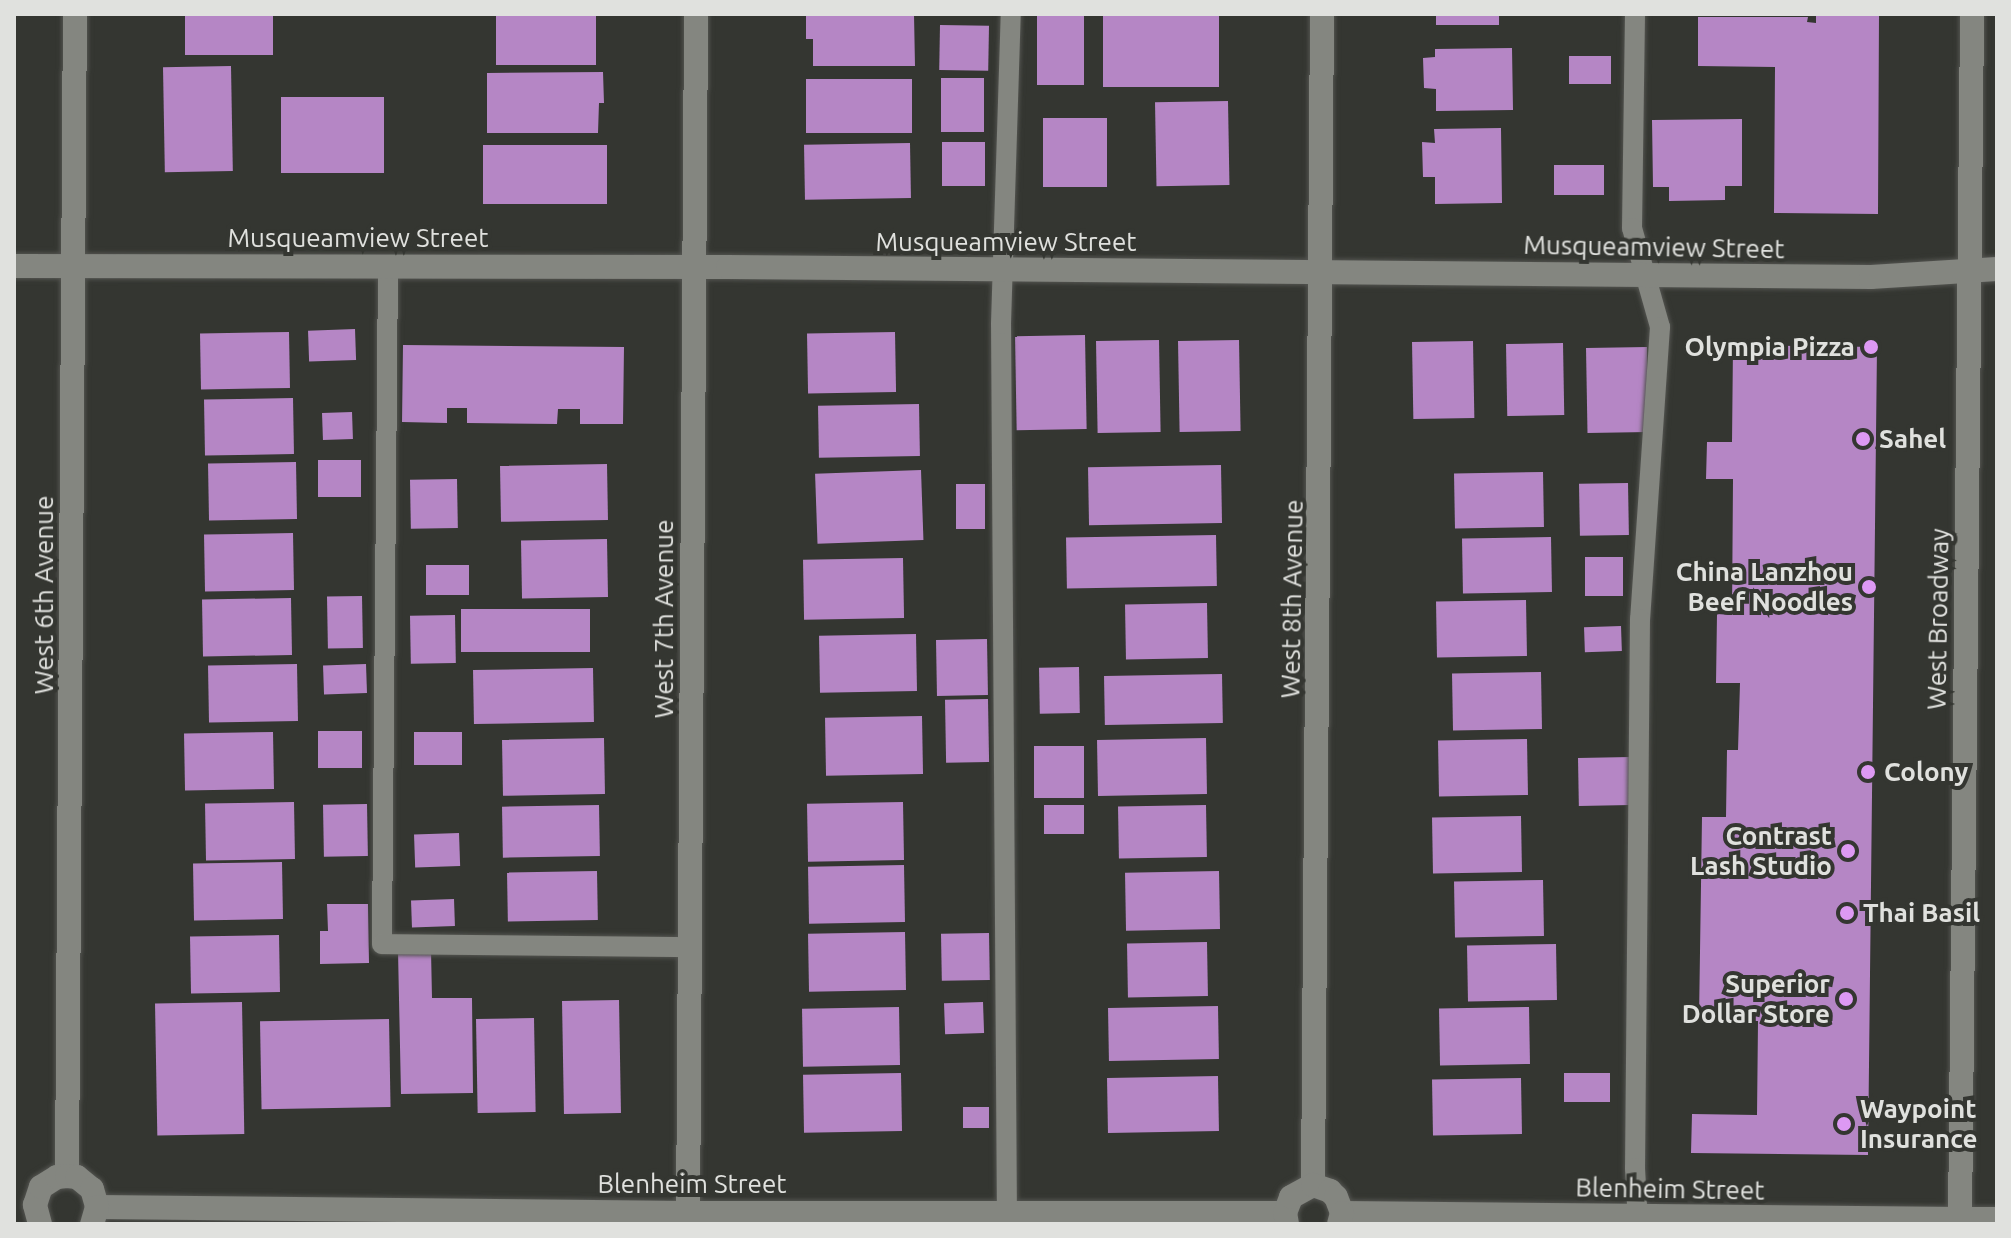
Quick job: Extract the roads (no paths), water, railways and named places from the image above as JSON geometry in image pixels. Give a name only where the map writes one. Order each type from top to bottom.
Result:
[{"type":"street","name":"West 6th Avenue","points":[[67,1176],[75,14]]},
{"type":"street","name":"West 7th Avenue","points":[[688,1218],[696,14]]},
{"type":"street","name":"West 8th Avenue","points":[[1313,1185],[1322,14]]},
{"type":"street","name":"West Broadway","points":[[1960,1221],[1972,14]]},
{"type":"street","name":"Musqueamview Street","points":[[14,266],[388,265],[1322,271],[1646,277],[1871,277],[1997,269]]},
{"type":"street","points":[[30,1212],[41,1187],[57,1177],[67,1176],[77,1177],[92,1189],[95,1215]]},
{"type":"street","points":[[1286,1219],[1287,1204],[1297,1191],[1313,1185],[1330,1191],[1341,1218]]},
{"type":"street","name":"Blenheim Street","points":[[95,1215],[1286,1219]]},
{"type":"street","name":"Blenheim Street","points":[[1341,1218],[1997,1219]]},
{"type":"lane","points":[[1007,1218],[1001,339],[1011,14]]},
{"type":"lane","points":[[1635,14],[1632,228],[1660,327],[1640,619],[1638,1220]]},
{"type":"lane","points":[[388,265],[382,944],[689,947]]},
{"type":"place","name":"Olympia Pizza","points":[[1871,347]]},
{"type":"place","name":"Sahel","points":[[1863,439]]},
{"type":"place","name":"China Lanzhou Beef Noodles","points":[[1869,587]]},
{"type":"place","name":"Colony","points":[[1868,772]]},
{"type":"place","name":"Contrast Lash Studio","points":[[1848,851]]},
{"type":"place","name":"Thai Basil","points":[[1847,913]]},
{"type":"place","name":"Superior Dollar Store","points":[[1846,999]]},
{"type":"place","name":"Waypoint Insurance","points":[[1844,1124]]}]
